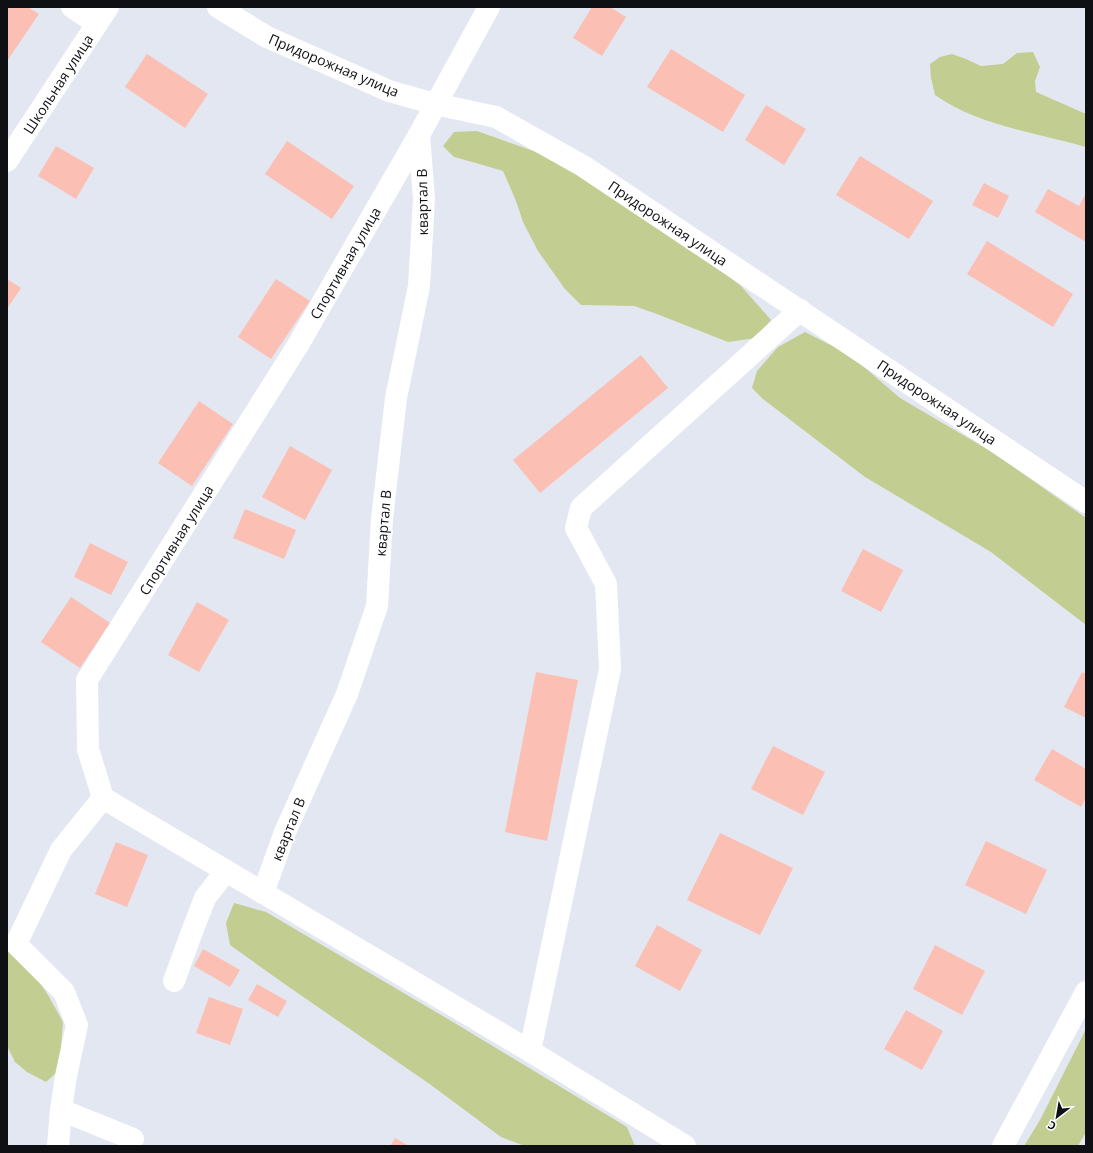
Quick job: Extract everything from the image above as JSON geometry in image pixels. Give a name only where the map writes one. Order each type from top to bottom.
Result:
[{"type":"street","points":[[72,7],[103,15]]},
{"type":"street","name":"Придорожная улица","points":[[218,7],[267,37],[389,91],[435,104],[496,117],[569,158],[800,310],[1086,502]]},
{"type":"street","name":"Спортивная улица","points":[[103,798],[88,749],[87,680],[298,346],[419,135],[489,7]]},
{"type":"street","name":"Школьная улица","points":[[7,161],[103,15]]},
{"type":"street","name":"квартал В","points":[[263,893],[285,832],[347,694],[377,606],[382,519],[396,398],[419,286],[424,199],[419,135]]},
{"type":"street","points":[[530,1051],[610,668],[606,584],[576,528],[581,508],[800,310]]},
{"type":"street","points":[[58,1146],[66,1076],[77,1025],[64,992],[11,942],[61,850],[103,798],[530,1051],[675,1144]]},
{"type":"street","points":[[174,981],[205,898],[226,871]]},
{"type":"street","points":[[1003,1146],[1086,992]]},
{"type":"street","points":[[61,1110],[133,1139]]},
{"type":"green space","points":[[1033,52],[1040,67],[1035,81],[1036,92],[1086,114],[1086,147],[989,121],[952,106],[935,95],[931,78],[930,64],[940,57],[952,54],[981,66],[1003,64],[1017,53]]},
{"type":"green space","points":[[477,131],[536,152],[601,186],[705,258],[741,286],[771,320],[756,338],[728,342],[634,306],[581,305],[565,289],[538,251],[523,222],[503,171],[454,157],[443,146],[454,132]]},
{"type":"green space","points":[[805,332],[850,355],[900,398],[992,452],[1086,518],[1086,625],[991,552],[865,477],[763,399],[752,388],[757,371],[778,347]]},
{"type":"green space","points":[[234,903],[266,912],[627,1127],[635,1146],[525,1146],[501,1137],[431,1085],[230,945],[226,923]]},
{"type":"green space","points":[[7,949],[29,967],[48,995],[63,1022],[59,1070],[46,1082],[27,1072],[15,1062],[7,1046]]},
{"type":"green space","points":[[1086,1029],[1086,1132],[1078,1146],[1024,1146],[1040,1120]]},
{"type":"building","points":[[7,7],[28,7],[39,14],[7,61]]},
{"type":"building","points":[[592,7],[610,7],[626,17],[602,56],[573,38]]},
{"type":"building","points":[[671,49],[745,95],[723,132],[647,87]]},
{"type":"building","points":[[147,54],[208,94],[185,128],[125,87]]},
{"type":"building","points":[[766,105],[806,129],[784,165],[745,140]]},
{"type":"building","points":[[287,141],[354,186],[332,219],[265,174]]},
{"type":"building","points":[[56,146],[94,168],[76,199],[38,176]]},
{"type":"building","points":[[860,156],[933,201],[909,239],[836,195]]},
{"type":"building","points":[[984,183],[1009,196],[998,218],[972,205]]},
{"type":"building","points":[[1048,189],[1079,206],[1086,193],[1086,242],[1035,212]]},
{"type":"building","points":[[987,241],[1073,294],[1053,327],[967,274]]},
{"type":"building","points":[[7,279],[21,288],[7,309]]},
{"type":"building","points":[[276,279],[310,301],[271,359],[238,337]]},
{"type":"building","points":[[641,355],[668,388],[540,493],[513,460]]},
{"type":"building","points":[[199,401],[233,424],[192,486],[158,463]]},
{"type":"building","points":[[290,446],[332,470],[305,520],[262,497]]},
{"type":"building","points":[[245,509],[296,530],[284,559],[233,538]]},
{"type":"building","points":[[90,543],[128,562],[111,595],[74,577]]},
{"type":"building","points":[[863,549],[903,570],[881,612],[841,591]]},
{"type":"building","points":[[71,597],[110,623],[80,668],[41,642]]},
{"type":"building","points":[[197,602],[229,620],[199,672],[168,655]]},
{"type":"building","points":[[536,672],[578,680],[547,841],[505,832]]},
{"type":"building","points":[[1082,672],[1086,674],[1086,718],[1064,707]]},
{"type":"building","points":[[773,746],[825,772],[803,815],[751,789]]},
{"type":"building","points":[[1052,749],[1086,769],[1086,798],[1081,807],[1034,780]]},
{"type":"building","points":[[720,833],[793,868],[760,935],[687,900]]},
{"type":"building","points":[[986,841],[1047,870],[1026,914],[965,885]]},
{"type":"building","points":[[116,842],[148,855],[127,907],[95,894]]},
{"type":"building","points":[[657,925],[702,950],[680,991],[635,966]]},
{"type":"building","points":[[935,945],[985,971],[962,1015],[913,989]]},
{"type":"building","points":[[203,949],[240,970],[230,987],[194,966]]},
{"type":"building","points":[[257,984],[287,1001],[278,1017],[248,1000]]},
{"type":"building","points":[[209,997],[243,1009],[230,1045],[196,1033]]},
{"type":"building","points":[[906,1010],[943,1031],[922,1070],[884,1049]]},
{"type":"building","points":[[395,1138],[409,1146],[390,1146]]}]
